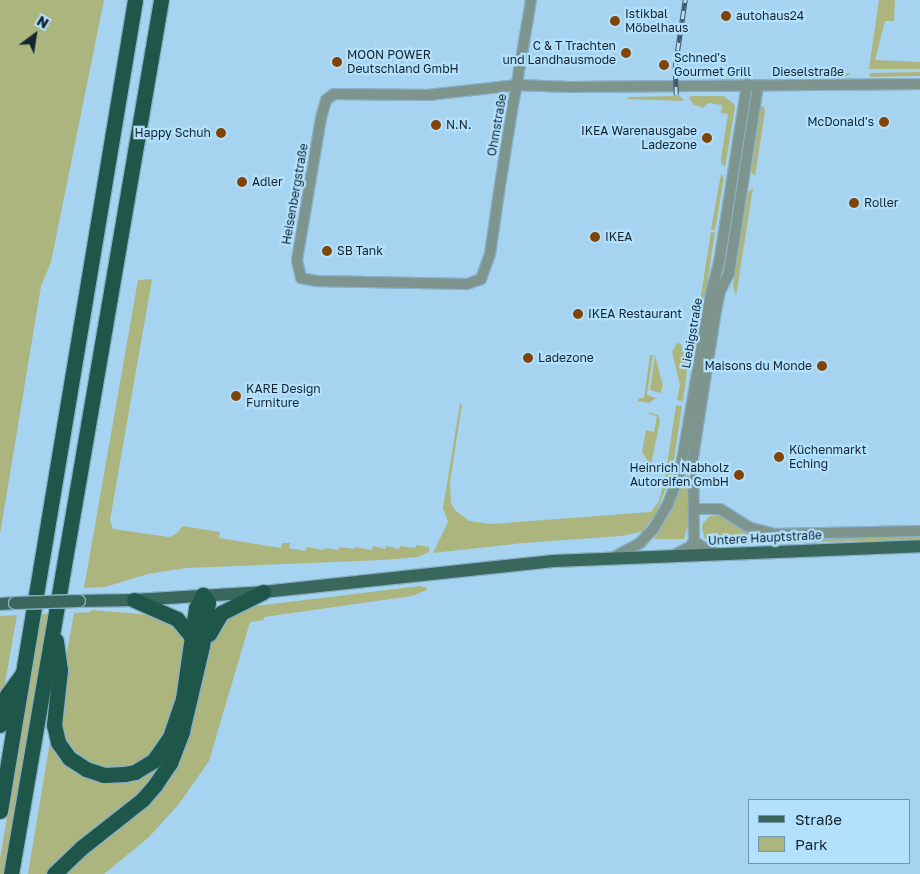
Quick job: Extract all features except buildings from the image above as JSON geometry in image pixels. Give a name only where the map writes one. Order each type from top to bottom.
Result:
[{"type":"highway","points":[[0,811],[135,0]]},
{"type":"highway","points":[[11,874],[161,0]]},
{"type":"highway","points":[[53,624],[60,670],[54,711],[54,725],[58,742],[69,758],[77,764],[104,775],[125,774],[135,772],[153,761],[165,746],[183,699],[197,641],[221,613],[263,592]]},
{"type":"highway","points":[[54,874],[81,848],[143,799],[162,775],[182,732],[197,641],[196,608],[203,595]]},
{"type":"highway","points":[[134,600],[177,619],[197,641]]},
{"type":"highway","points":[[0,725],[7,695],[24,670]]},
{"type":"main road","name":"Untere Hauptstraße","points":[[0,604],[134,600],[263,592],[497,565],[611,558],[920,546]]},
{"type":"street","name":"Ohmstraße","points":[[490,254],[531,0]]},
{"type":"street","name":"Liebigstraße","points":[[611,558],[628,551],[640,543],[654,528],[668,504],[680,472],[711,293],[719,263],[747,84]]},
{"type":"street","name":"Dieselstraße","points":[[517,85],[570,87],[920,84]]},
{"type":"street","name":"Heisenbergstraße","points":[[490,254],[481,279],[467,284],[316,281],[301,278],[297,266],[321,118],[328,96],[340,93],[428,95],[517,85]]},
{"type":"street","name":"Liebigstraße","points":[[694,541],[692,463],[720,291],[729,272],[758,85]]},
{"type":"street","points":[[694,509],[720,509],[752,528],[776,534],[920,531]]},
{"type":"street","points":[[670,556],[683,552],[694,541],[718,554]]},
{"type":"green space","points":[[0,0],[104,0],[51,262],[41,286],[0,534]]},
{"type":"green space","points":[[879,0],[895,0],[894,21],[885,21],[875,60],[920,62],[920,69],[869,69]]},
{"type":"green space","points":[[920,72],[920,76],[870,77],[869,73]]},
{"type":"green space","points":[[851,73],[845,77],[780,77],[783,74]]},
{"type":"green space","points":[[694,74],[752,75],[750,77],[686,77]]},
{"type":"green space","points":[[680,96],[684,101],[626,99],[629,97]]},
{"type":"green space","points":[[691,96],[723,96],[734,104],[735,108],[725,167],[721,163],[721,158],[728,114],[721,113],[722,105],[708,103],[703,108],[693,104],[689,98]]},
{"type":"green space","points":[[761,106],[764,107],[765,111],[755,176],[751,172]]},
{"type":"green space","points":[[721,174],[724,178],[715,230],[711,229]]},
{"type":"green space","points":[[753,188],[736,296],[733,286],[748,192]]},
{"type":"green space","points":[[711,232],[715,232],[707,285],[700,314],[697,318],[694,318],[699,308]]},
{"type":"green space","points":[[152,279],[110,520],[113,529],[169,537],[176,534],[183,526],[220,532],[219,538],[281,548],[282,543],[290,543],[289,548],[305,551],[307,547],[338,550],[340,547],[354,549],[355,547],[372,550],[373,546],[385,549],[386,546],[399,549],[400,546],[415,548],[417,545],[429,547],[429,552],[418,557],[383,560],[186,568],[148,574],[105,587],[84,588],[138,280]]},
{"type":"green space","points":[[677,343],[681,344],[688,362],[683,401],[677,400],[680,385],[672,352]]},
{"type":"green space","points":[[650,355],[653,355],[647,395],[656,398],[649,403],[638,401],[639,398],[644,398]]},
{"type":"green space","points":[[655,355],[663,386],[660,393],[650,390]]},
{"type":"green space","points":[[460,403],[462,404],[450,483],[451,503],[455,510],[469,521],[492,524],[651,512],[659,501],[665,478],[676,405],[682,406],[672,473],[656,513],[643,531],[622,536],[523,543],[433,553],[448,522],[443,508]]},
{"type":"green space","points":[[649,412],[658,415],[660,421],[645,493],[649,463],[642,452],[646,430],[654,432],[657,416],[649,414]]},
{"type":"green space","points":[[686,470],[689,520],[684,539],[654,539],[670,513]]},
{"type":"green space","points":[[710,516],[722,516],[754,534],[705,539],[702,528],[703,523]]},
{"type":"green space","points":[[760,535],[788,539],[920,535],[920,540],[718,544],[709,542]]},
{"type":"green space","points":[[420,586],[427,588],[427,590],[412,596],[264,617],[264,620],[250,622],[209,761],[179,804],[148,838],[104,874],[61,874],[157,791],[209,645],[222,619],[240,608]]},
{"type":"green space","points":[[91,610],[165,616],[186,640],[172,720],[145,763],[103,771],[67,749],[56,712],[74,613],[91,612]]},
{"type":"green space","points":[[41,614],[48,614],[4,874],[0,874],[0,859]]},
{"type":"green space","points":[[17,615],[2,700],[0,706],[0,616]]},
{"type":"green space","points":[[51,735],[107,779],[170,748],[147,788],[49,874],[28,874]]},
{"type":"railway","points":[[676,95],[675,66],[685,0]]},
{"type":"place","name":"autohaus24","points":[[726,16]]},
{"type":"place","name":"Istikbal Möbelhaus","points":[[615,21]]},
{"type":"place","name":"C & T Trachten und Landhausmode","points":[[626,53]]},
{"type":"place","name":"MOON POWER Deutschland GmbH","points":[[337,62]]},
{"type":"place","name":"Schned's Gourmet Grill","points":[[664,65]]},
{"type":"place","name":"McDonald's","points":[[884,122]]},
{"type":"place","name":"N.N.","points":[[436,125]]},
{"type":"place","name":"Happy Schuh","points":[[221,133]]},
{"type":"place","name":"IKEA Warenausgabe Ladezone","points":[[707,138]]},
{"type":"place","name":"Adler","points":[[242,182]]},
{"type":"place","name":"Roller","points":[[854,203]]},
{"type":"place","name":"IKEA","points":[[595,237]]},
{"type":"place","name":"SB Tank","points":[[327,251]]},
{"type":"place","name":"IKEA Restaurant","points":[[578,314]]},
{"type":"place","name":"Ladezone","points":[[528,358]]},
{"type":"place","name":"Maisons du Monde","points":[[822,366]]},
{"type":"place","name":"KARE Design Furniture","points":[[236,396]]},
{"type":"place","name":"Küchenmarkt Eching","points":[[779,457]]},
{"type":"place","name":"Heinrich Nabholz Autoreifen GmbH","points":[[739,475]]}]
